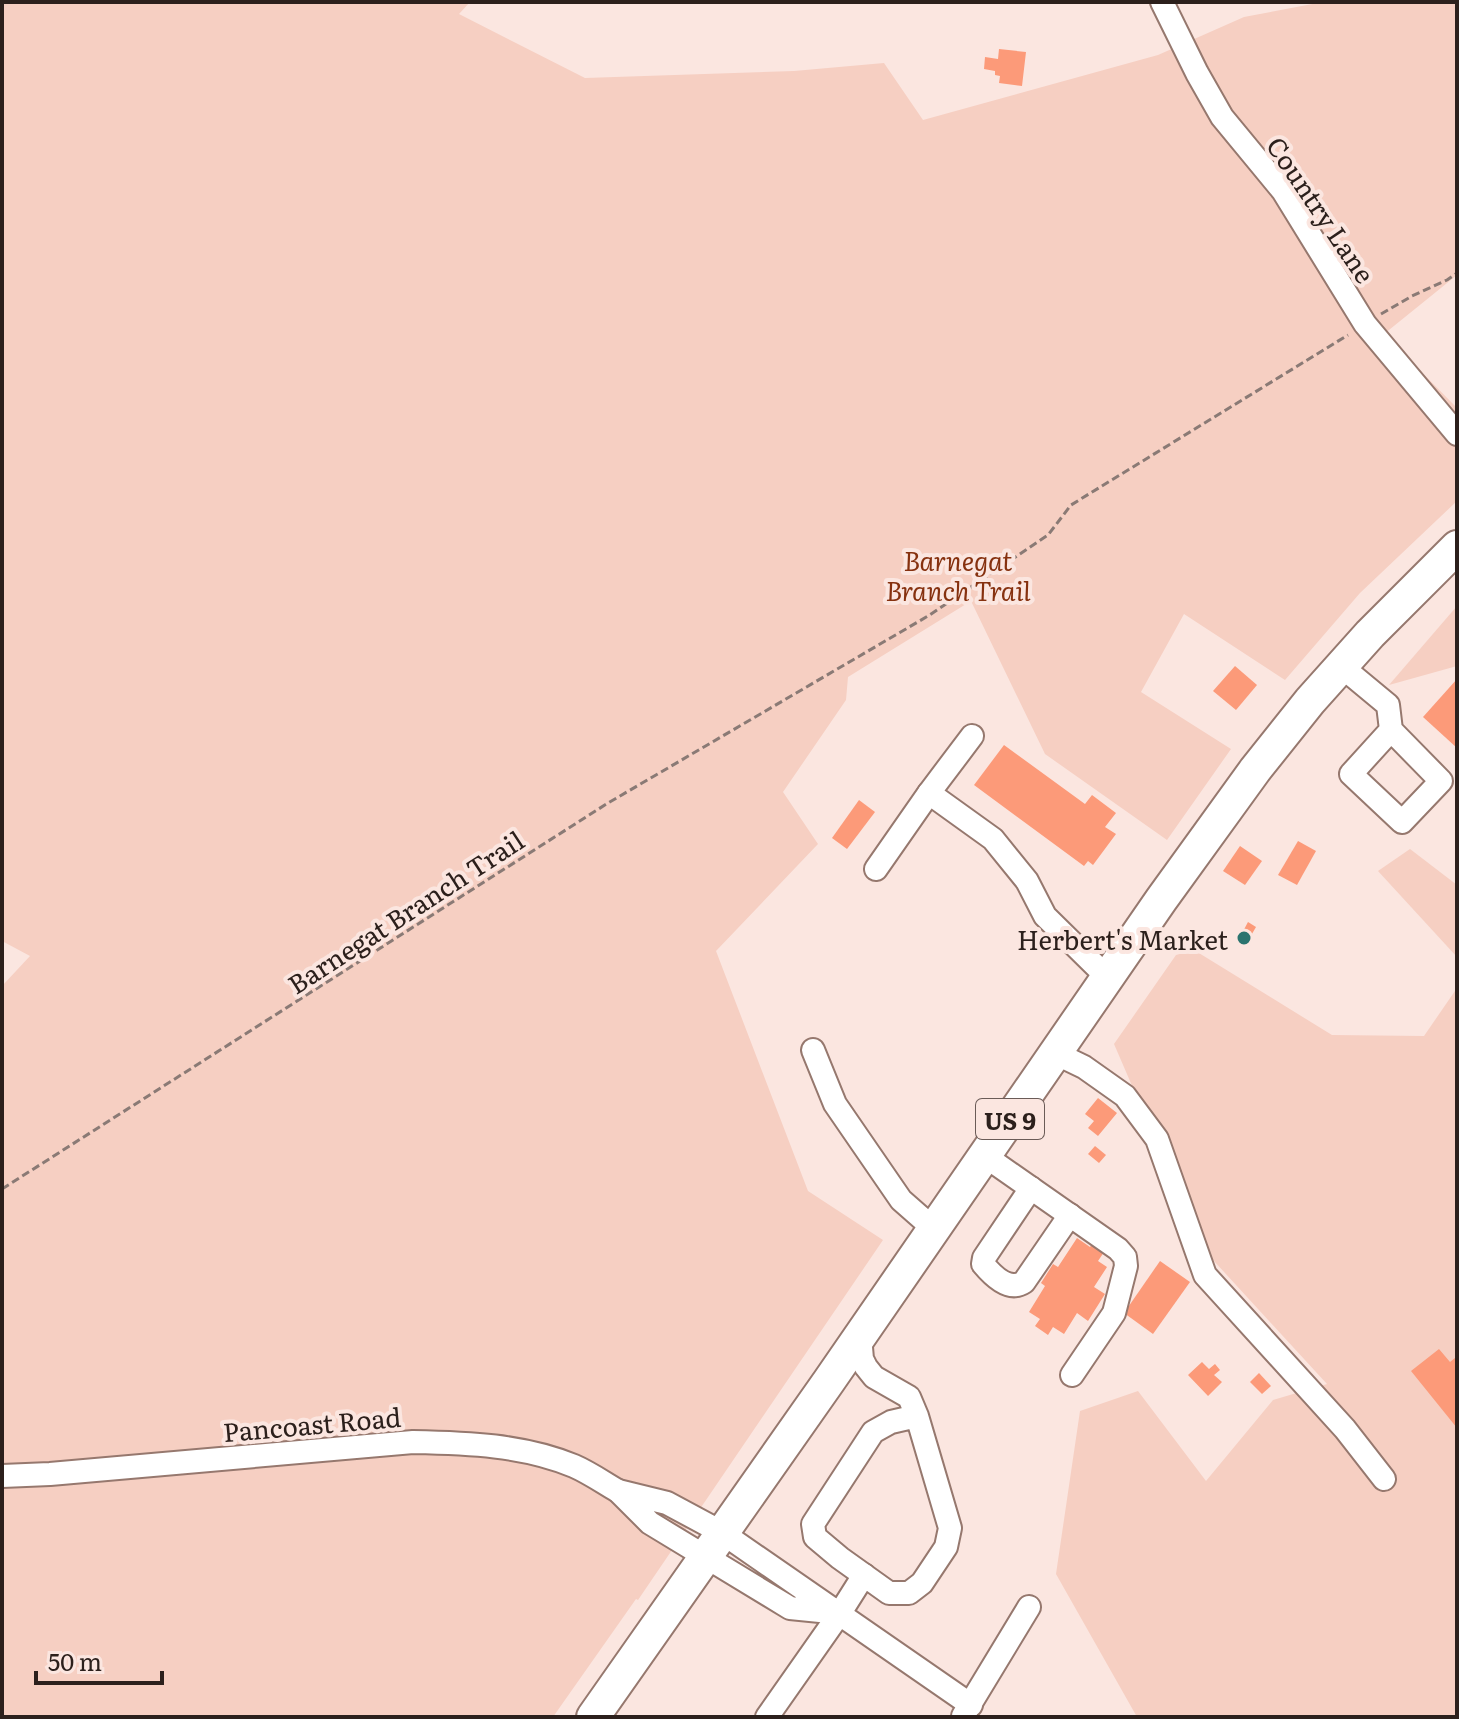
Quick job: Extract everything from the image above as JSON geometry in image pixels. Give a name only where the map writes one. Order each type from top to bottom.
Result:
[{"type":"highway","name":"US 9","points":[[593,1717],[1107,977],[1255,770],[1341,666],[1457,547]]},
{"type":"street","name":"Country Lane","points":[[1162,2],[1222,117],[1283,191],[1365,324],[1457,434]]},
{"type":"street","points":[[1341,666],[1388,705],[1391,730]]},
{"type":"street","points":[[876,869],[972,736]]},
{"type":"street","points":[[929,793],[993,839],[1027,881],[1045,916],[1107,977]]},
{"type":"street","points":[[813,1050],[835,1104],[875,1164],[901,1200],[934,1229]]},
{"type":"street","points":[[1055,1053],[1084,1067],[1125,1096],[1157,1139],[1205,1275],[1345,1429],[1384,1479]]},
{"type":"street","points":[[985,1156],[1125,1257],[1126,1266],[1114,1313],[1072,1375]]},
{"type":"street","points":[[1031,1188],[984,1258],[983,1264],[988,1270],[1006,1283],[1018,1286],[1024,1282],[1070,1215]]},
{"type":"street","points":[[860,1336],[862,1359],[874,1377],[909,1397],[917,1416],[950,1528],[946,1547],[922,1583],[909,1593],[889,1593],[815,1537],[813,1524],[873,1432],[891,1422],[917,1416]]},
{"type":"street","name":"Pancoast Road","points":[[2,1476],[413,1442],[470,1443],[527,1451],[575,1466],[618,1491],[650,1523],[713,1544],[790,1608],[840,1613],[967,1711]]},
{"type":"street","points":[[767,1717],[864,1575]]},
{"type":"street","points":[[967,1711],[1029,1607]]},
{"type":"path","points":[[1377,316],[1457,273]]},
{"type":"path","name":"Barnegat Branch Trail","points":[[2,1189],[608,803],[928,616],[1048,535],[1071,505],[1354,331]]},
{"type":"green space","points":[[2,2],[470,2],[459,14],[585,78],[794,71],[884,63],[923,120],[1158,55],[1244,17],[1323,2],[1457,2],[1457,275],[1384,334],[1457,408],[1457,501],[1360,593],[1285,680],[1184,614],[1141,692],[1231,749],[1167,840],[1045,754],[971,601],[848,677],[846,700],[783,792],[818,844],[716,951],[808,1191],[883,1240],[638,1600],[553,1717],[2,1717],[2,986],[30,956],[2,941]]},
{"type":"green space","points":[[1457,606],[1457,666],[1389,685]]},
{"type":"green space","points":[[1410,849],[1457,885],[1457,957],[1378,871]]},
{"type":"green space","points":[[1194,950],[1332,1035],[1424,1036],[1457,988],[1457,1717],[1137,1717],[1056,1574],[1080,1411],[1138,1391],[1206,1481],[1273,1400],[1327,1384],[1202,1248],[1114,1044],[1176,955]]},
{"type":"building","points":[[999,49],[1026,52],[1022,86],[999,83],[1000,76],[995,75],[995,71],[984,69],[985,57],[998,59]]},
{"type":"building","points":[[1235,666],[1257,685],[1236,710],[1213,691]]},
{"type":"building","points":[[1457,679],[1457,748],[1423,717]]},
{"type":"building","points":[[1004,745],[1085,804],[1092,795],[1116,813],[1105,827],[1116,834],[1093,865],[1088,861],[1084,866],[974,785]]},
{"type":"building","points":[[859,800],[875,812],[847,849],[832,838]]},
{"type":"building","points":[[1298,841],[1316,851],[1297,885],[1278,875]]},
{"type":"building","points":[[1240,846],[1262,861],[1245,885],[1223,871]]},
{"type":"building","points":[[1248,922],[1256,927],[1249,939],[1241,935]]},
{"type":"building","points":[[1098,1098],[1117,1113],[1098,1136],[1088,1128],[1094,1121],[1085,1114]]},
{"type":"building","points":[[1095,1146],[1106,1155],[1099,1163],[1088,1154]]},
{"type":"building","points":[[1077,1238],[1104,1252],[1098,1261],[1107,1267],[1094,1287],[1105,1294],[1088,1321],[1077,1313],[1064,1334],[1053,1327],[1048,1335],[1035,1326],[1040,1319],[1029,1312],[1045,1286],[1041,1283],[1053,1264],[1058,1267]]},
{"type":"building","points":[[1160,1261],[1190,1282],[1153,1334],[1124,1313]]},
{"type":"building","points":[[1439,1349],[1450,1362],[1455,1358],[1457,1360],[1457,1428],[1411,1371]]},
{"type":"building","points":[[1202,1362],[1209,1369],[1215,1364],[1220,1370],[1214,1375],[1222,1382],[1208,1396],[1188,1375]]},
{"type":"building","points":[[1259,1373],[1271,1386],[1262,1394],[1250,1382]]},
{"type":"place","name":"Herbert's Market","points":[[1244,938]]}]
